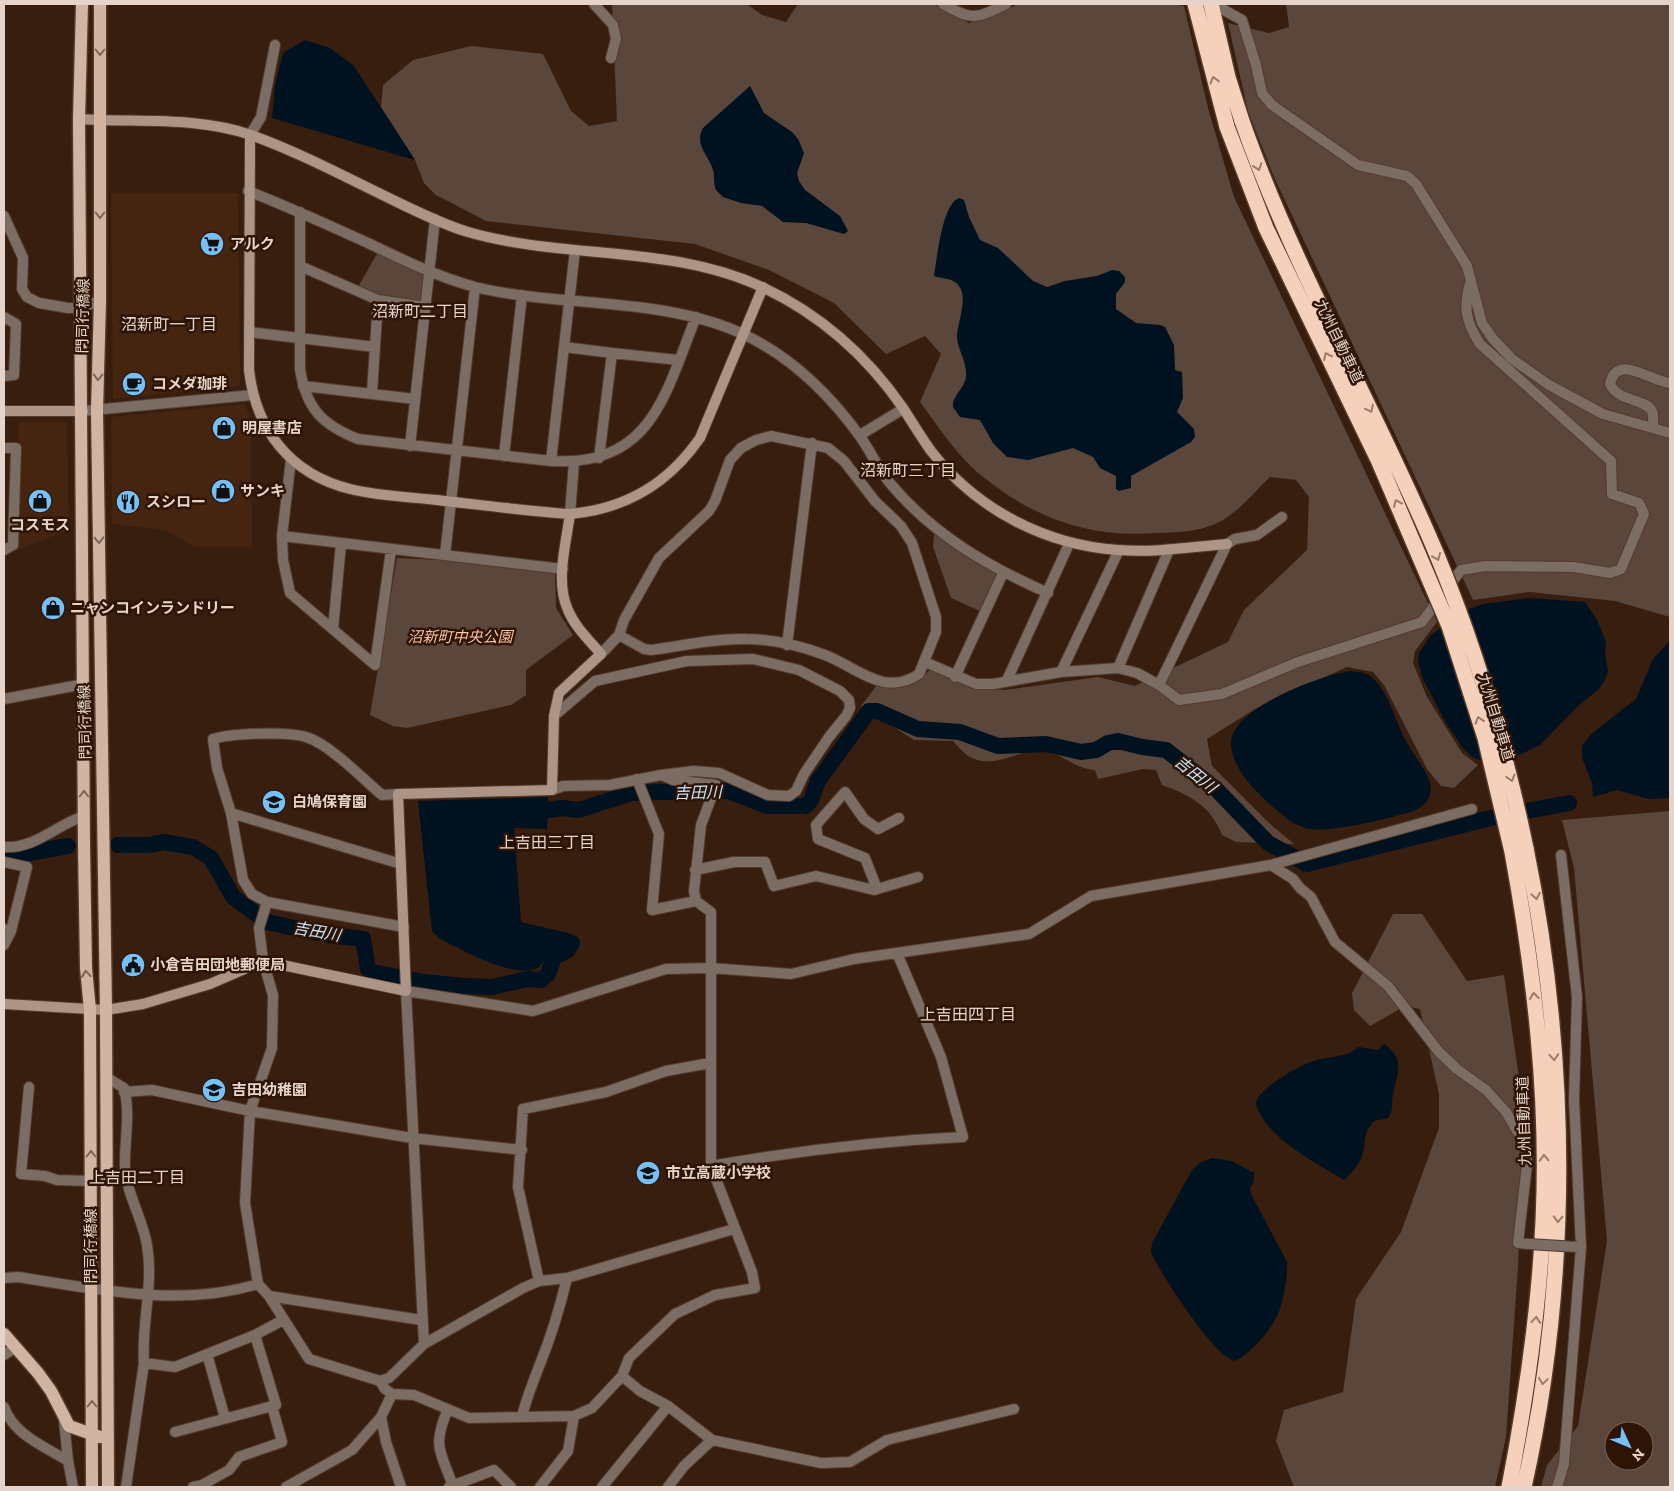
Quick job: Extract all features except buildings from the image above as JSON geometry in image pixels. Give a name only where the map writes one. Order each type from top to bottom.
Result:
[{"type":"highway","name":"九州自動車道","points":[[1196,4],[1227,127],[1266,228],[1379,462],[1445,617],[1519,850],[1544,946],[1552,1016],[1559,1162],[1556,1254],[1549,1340],[1524,1487]]},
{"type":"highway","name":"九州自動車道","points":[[1217,6],[1228,77],[1242,121],[1280,222],[1392,455],[1437,555],[1482,677],[1514,790],[1535,1010],[1544,1161],[1543,1220],[1534,1339],[1525,1404],[1509,1487]]},
{"type":"main road","name":"門司行橋線","points":[[82,4],[79,119],[83,411],[84,816],[86,968],[90,1010],[92,1487]]},
{"type":"main road","name":"門司行橋線","points":[[100,4],[100,300],[97,411],[106,1010],[108,1487]]},
{"type":"main road","points":[[4,1334],[51,1391],[64,1420],[74,1430],[107,1439]]},
{"type":"street","points":[[594,4],[613,25],[616,39],[612,58]]},
{"type":"street","points":[[943,4],[964,16],[975,16],[1006,4]]},
{"type":"street","points":[[1217,6],[1242,20],[1256,65],[1262,93],[1272,105],[1358,165],[1407,176],[1416,184],[1467,266],[1482,324],[1512,359],[1541,380],[1603,414],[1670,433]]},
{"type":"street","points":[[275,45],[261,117],[250,135],[248,191],[249,332],[252,394],[269,435],[291,459],[311,474],[352,490],[570,514],[590,512],[623,503],[642,494],[671,473],[688,456],[700,438],[745,335],[763,288]]},
{"type":"street","points":[[79,119],[205,124],[250,135],[435,219],[469,232],[574,250],[684,262],[740,277],[792,302],[839,335],[869,364],[932,452],[974,495],[1009,518],[1069,544],[1119,550],[1169,550],[1227,544],[1235,539],[1257,535],[1282,517]]},
{"type":"street","points":[[248,191],[300,212],[430,272],[475,287],[568,302],[618,306],[696,317],[745,335],[793,364],[812,381],[860,435],[889,482],[935,528],[979,560],[1048,593]]},
{"type":"street","points":[[300,212],[300,369],[302,386],[315,412],[336,430],[358,439],[551,461],[574,462],[599,458],[622,448],[646,426],[655,414],[696,317]]},
{"type":"street","points":[[4,216],[23,258],[22,288],[27,297],[50,305],[82,308],[100,300]]},
{"type":"street","points":[[410,446],[435,219]]},
{"type":"street","points":[[551,461],[574,250]]},
{"type":"street","points":[[300,266],[378,300],[426,307]]},
{"type":"street","points":[[925,662],[976,684],[993,684],[1006,680],[1061,672],[1118,668],[1137,674],[1159,685],[1179,700],[1222,694],[1298,662],[1422,622],[1461,570],[1485,566],[1574,567],[1610,573],[1621,568],[1644,514],[1639,503],[1612,494],[1612,461],[1480,344],[1467,321],[1467,292],[1471,280]]},
{"type":"street","points":[[446,554],[475,287]]},
{"type":"street","points":[[504,456],[522,295]]},
{"type":"street","points":[[372,393],[378,300]]},
{"type":"street","points":[[4,317],[16,324],[14,375],[4,376]]},
{"type":"street","points":[[249,332],[375,347]]},
{"type":"street","points":[[564,347],[678,360]]},
{"type":"street","points":[[4,348],[15,348]]},
{"type":"street","points":[[599,458],[612,353]]},
{"type":"street","points":[[1653,427],[1652,412],[1647,406],[1618,394],[1610,384],[1611,378],[1622,368],[1628,368],[1662,382],[1670,383]]},
{"type":"street","points":[[302,386],[415,399]]},
{"type":"street","points":[[4,411],[97,411],[252,394]]},
{"type":"street","points":[[860,435],[903,409]]},
{"type":"street","points":[[552,790],[554,716],[559,693],[601,654],[618,635],[624,620],[659,558],[709,511],[715,501],[730,460],[741,448],[756,440],[771,436],[812,444],[828,448],[844,461],[875,501],[900,526],[912,543],[936,617],[936,632],[919,674],[899,684],[888,684],[824,655],[787,645],[744,639],[652,650],[644,649],[618,635]]},
{"type":"street","points":[[787,645],[812,444]]},
{"type":"street","points":[[4,448],[16,448],[14,545],[4,550]]},
{"type":"street","points":[[291,459],[282,536],[283,560],[290,593],[375,665],[391,550]]},
{"type":"street","points":[[574,462],[563,569],[563,595],[568,612],[601,654]]},
{"type":"street","points":[[282,536],[563,569]]},
{"type":"street","points":[[333,629],[341,544]]},
{"type":"street","points":[[1006,680],[1048,593],[1069,544]]},
{"type":"street","points":[[1159,685],[1227,544]]},
{"type":"street","points":[[1061,672],[1119,550]]},
{"type":"street","points":[[1118,668],[1169,550]]},
{"type":"street","points":[[956,677],[1003,573]]},
{"type":"street","points":[[404,927],[267,902],[252,894],[243,880],[231,814],[217,768],[213,739],[228,734],[309,738],[324,746],[382,795],[552,790],[563,786],[610,785],[694,771],[719,773],[768,795],[789,796],[796,790],[829,737],[850,708],[849,700],[840,691],[808,674],[774,662],[753,659],[687,662],[595,681],[554,716]]},
{"type":"street","points":[[4,699],[84,684]]},
{"type":"street","points":[[380,1381],[385,1389],[392,1394],[414,1395],[469,1418],[574,1416],[592,1408],[622,1376],[629,1358],[675,1314],[715,1295],[754,1288],[752,1272],[711,1166],[710,968],[713,941],[712,912],[696,901],[694,891],[701,825],[716,785],[673,780],[661,775]]},
{"type":"street","points":[[637,779],[659,834],[652,910],[696,901]]},
{"type":"street","points":[[877,889],[865,858],[818,839],[816,825],[845,792],[864,819],[878,828],[899,818]]},
{"type":"street","points":[[398,794],[412,1138],[421,1320],[424,1344]]},
{"type":"street","points":[[4,1004],[106,1010],[143,1004],[190,991],[263,961],[406,992],[534,1012],[666,969],[710,968],[791,974],[854,960],[1029,934],[1091,896],[1271,865],[1472,809]]},
{"type":"street","points":[[231,814],[401,864]]},
{"type":"street","points":[[4,847],[16,848],[31,843],[69,821],[84,816]]},
{"type":"street","points":[[1557,1487],[1564,1464],[1579,1247],[1574,1100],[1578,997],[1560,854]]},
{"type":"street","points":[[4,862],[27,867],[4,945]]},
{"type":"street","points":[[695,870],[734,862],[765,862],[774,886],[816,876],[877,889],[918,877]]},
{"type":"street","points":[[1271,865],[1293,879],[1311,897],[1335,942],[1388,986],[1439,1052],[1457,1069],[1486,1090],[1506,1112],[1526,1146],[1526,1185],[1518,1243],[1579,1247]]},
{"type":"street","points":[[267,902],[259,928],[263,961],[273,996],[272,1048],[250,1111],[245,1203],[258,1284],[269,1296],[309,1358],[380,1381],[389,1378],[424,1344],[539,1281],[567,1278],[734,1229]]},
{"type":"street","points":[[711,1166],[789,1152],[885,1140],[963,1137],[941,1057],[897,953]]},
{"type":"street","points":[[539,1281],[518,1187],[522,1150],[523,1110],[606,1092],[666,1071],[710,1063]]},
{"type":"street","points":[[106,1077],[124,1088],[128,1106],[125,1170],[147,1245],[149,1295],[143,1342],[144,1363],[126,1487]]},
{"type":"street","points":[[29,1087],[21,1174],[45,1176],[57,1180],[91,1181]]},
{"type":"street","points":[[124,1092],[152,1090],[250,1111],[412,1138],[522,1150]]},
{"type":"street","points":[[4,1278],[18,1277],[107,1291],[149,1295],[235,1291],[258,1284]]},
{"type":"street","points":[[522,1416],[528,1393],[541,1363],[561,1304],[567,1278]]},
{"type":"street","points":[[269,1296],[421,1320]]},
{"type":"street","points":[[144,1363],[175,1367],[254,1335],[283,1320]]},
{"type":"street","points":[[175,1432],[276,1405],[254,1335]]},
{"type":"street","points":[[4,1355],[16,1347]]},
{"type":"street","points":[[207,1354],[225,1418]]},
{"type":"street","points":[[622,1376],[640,1391],[668,1406],[712,1440],[821,1463],[850,1462],[887,1440],[1014,1409]]},
{"type":"street","points":[[286,1487],[352,1450],[382,1417],[392,1394]]},
{"type":"street","points":[[192,1487],[202,1485],[229,1470],[239,1457],[282,1442],[272,1406]]},
{"type":"street","points":[[602,1487],[668,1406]]},
{"type":"street","points":[[4,1407],[6,1420],[17,1430],[68,1461]]},
{"type":"street","points":[[448,1409],[438,1438],[438,1446],[451,1486],[494,1470],[511,1487]]},
{"type":"street","points":[[540,1487],[568,1451],[574,1416]]},
{"type":"street","points":[[382,1417],[386,1442],[401,1487]]},
{"type":"street","points":[[64,1420],[73,1487]]},
{"type":"street","points":[[668,1487],[684,1466],[712,1440]]},
{"type":"shaded area","points":[[111,193],[238,193],[240,386],[113,399]]},
{"type":"shaded area","points":[[245,404],[251,421],[252,547],[194,547],[166,530],[112,524],[111,417]]},
{"type":"shaded area","points":[[19,422],[67,422],[69,530],[17,550]]},
{"type":"green space","points":[[612,4],[747,4],[762,15],[786,22],[798,4],[934,4],[969,23],[993,16],[1018,4],[1174,4],[1184,6],[1208,108],[1234,197],[1437,622],[1415,651],[1413,663],[1427,697],[1462,753],[1478,765],[1454,788],[1441,786],[1427,769],[1384,685],[1373,672],[1347,667],[1255,709],[1207,739],[1212,766],[1268,822],[1294,844],[1236,842],[1222,835],[1206,809],[1182,793],[1162,785],[1156,770],[1143,769],[1098,779],[1095,770],[1081,767],[1058,755],[1045,751],[1026,752],[999,760],[980,761],[968,756],[953,741],[914,740],[861,706],[877,685],[892,686],[905,684],[930,670],[974,687],[1005,690],[1098,677],[1135,686],[1228,642],[1244,610],[1307,550],[1309,497],[1296,480],[1270,477],[1232,514],[1218,523],[1201,529],[1175,532],[1132,534],[1110,532],[1088,529],[1046,516],[1006,494],[977,472],[959,454],[920,402],[941,354],[925,336],[886,354],[834,303],[769,270],[695,244],[486,221],[436,195],[424,183],[415,160],[381,107],[383,85],[413,60],[471,46],[543,54],[571,111],[589,126],[617,121]]},
{"type":"green space","points":[[1286,4],[1670,4],[1670,617],[1615,601],[1530,592],[1473,600],[1274,177],[1248,111],[1228,23],[1269,33],[1289,27]]},
{"type":"green space","points":[[378,252],[427,273],[423,302],[381,299],[358,287]]},
{"type":"green space","points":[[934,534],[1000,574],[982,612],[951,598],[933,547]]},
{"type":"green space","name":"沼新町中央公園","points":[[397,558],[442,560],[555,571],[556,608],[573,635],[526,670],[526,695],[511,705],[407,728],[393,726],[370,715]]},
{"type":"green space","points":[[1670,811],[1670,1487],[1541,1487],[1547,1465],[1578,1426],[1607,1241],[1574,868],[1562,820]]},
{"type":"green space","points":[[1393,914],[1422,914],[1467,981],[1504,975],[1524,1112],[1518,1267],[1506,1437],[1495,1487],[1294,1487],[1276,1441],[1284,1410],[1343,1392],[1356,1299],[1401,1232],[1439,1128],[1439,1094],[1420,1009],[1405,1006],[1370,1026],[1354,1010],[1352,993]]},
{"type":"water","points":[[305,40],[330,48],[354,66],[415,160],[272,118],[275,85],[283,53]]},
{"type":"water","points":[[750,86],[764,113],[792,132],[798,139],[804,153],[797,173],[799,181],[805,190],[840,216],[848,231],[844,234],[806,223],[783,222],[762,206],[741,203],[723,197],[716,190],[711,164],[701,145],[701,134],[703,128]]},
{"type":"water","points":[[959,198],[964,200],[969,217],[980,240],[998,248],[1033,281],[1047,287],[1065,281],[1097,276],[1112,270],[1119,271],[1125,277],[1125,282],[1116,294],[1116,309],[1136,323],[1165,327],[1174,345],[1175,370],[1182,372],[1183,398],[1177,412],[1194,429],[1195,437],[1191,442],[1131,476],[1131,488],[1119,491],[1116,489],[1116,476],[1100,468],[1093,457],[1073,448],[1028,460],[1007,457],[993,443],[980,420],[960,417],[953,407],[954,399],[963,385],[966,376],[957,339],[963,300],[962,292],[953,281],[934,276],[944,221],[953,202]]},
{"type":"water","points":[[1530,598],[1585,602],[1597,620],[1606,642],[1605,653],[1608,671],[1605,680],[1598,690],[1578,706],[1540,745],[1513,758],[1482,761],[1472,757],[1463,748],[1446,723],[1423,679],[1418,662],[1419,653],[1430,636],[1465,610],[1484,604]]},
{"type":"water","points":[[1670,641],[1670,798],[1649,799],[1617,790],[1593,797],[1592,783],[1582,758],[1582,746],[1590,735],[1636,699],[1653,659]]},
{"type":"water","points":[[1351,671],[1361,672],[1370,676],[1380,686],[1407,743],[1424,769],[1431,788],[1430,795],[1418,809],[1396,816],[1332,829],[1306,828],[1287,819],[1249,783],[1236,764],[1233,754],[1231,744],[1234,731],[1245,718],[1261,706],[1280,696],[1300,686]]},
{"type":"water","points":[[548,797],[547,829],[514,828],[521,922],[568,933],[559,951],[551,948],[538,968],[525,971],[513,970],[486,961],[439,938],[432,931],[418,801]]},
{"type":"water","points":[[1384,1044],[1396,1056],[1398,1062],[1398,1074],[1391,1112],[1388,1118],[1375,1121],[1370,1126],[1359,1162],[1344,1180],[1306,1157],[1279,1137],[1260,1114],[1256,1102],[1260,1096],[1266,1089],[1292,1071],[1317,1060],[1349,1053],[1358,1047],[1378,1050]]},
{"type":"water","points":[[1212,1158],[1231,1161],[1254,1173],[1254,1181],[1250,1189],[1252,1196],[1287,1262],[1285,1290],[1277,1316],[1259,1341],[1247,1353],[1235,1361],[1214,1345],[1188,1313],[1151,1252],[1152,1243],[1192,1170],[1201,1162]]},
{"type":"waterway","name":"吉田川","points":[[526,813],[562,808],[579,810],[632,793],[658,792],[729,791],[767,806],[806,806],[811,800],[818,781],[869,711],[877,711],[918,729],[960,732],[998,746],[1046,744],[1081,752],[1096,750],[1108,743],[1118,741],[1166,750],[1216,789],[1268,843],[1307,864],[1491,818],[1569,803]]},
{"type":"waterway","name":"吉田川","points":[[118,845],[150,845],[164,842],[193,847],[211,858],[233,897],[267,922],[328,935],[363,939],[368,969],[372,972],[423,982],[464,986],[492,987],[527,979],[541,980],[548,974],[554,957],[568,950],[572,943],[566,941],[543,941]]},
{"type":"waterway","name":"吉田川","points":[[4,853],[28,853],[68,846]]},
{"type":"place","name":"アルク","points":[[212,244]]},
{"type":"place","name":"コメダ珈琲","points":[[134,384]]},
{"type":"place","name":"明屋書店","points":[[224,428]]},
{"type":"place","name":"サンキ","points":[[223,491]]},
{"type":"place","name":"コスモス","points":[[40,501]]},
{"type":"place","name":"スシロー","points":[[128,502]]},
{"type":"place","name":"ニャンコインランドリー","points":[[53,608]]},
{"type":"place","name":"白鳩保育園","points":[[274,802]]},
{"type":"place","name":"小倉吉田団地郵便局","points":[[133,965]]},
{"type":"place","name":"吉田幼稚園","points":[[214,1090]]},
{"type":"place","name":"市立高蔵小学校","points":[[648,1173]]},
{"type":"district","name":"沼新町二丁目","points":[[420,311]]},
{"type":"district","name":"沼新町一丁目","points":[[169,324]]},
{"type":"district","name":"沼新町三丁目","points":[[908,470]]},
{"type":"district","name":"上吉田三丁目","points":[[547,842]]},
{"type":"district","name":"上吉田四丁目","points":[[968,1014]]},
{"type":"district","name":"上吉田二丁目","points":[[137,1177]]}]
